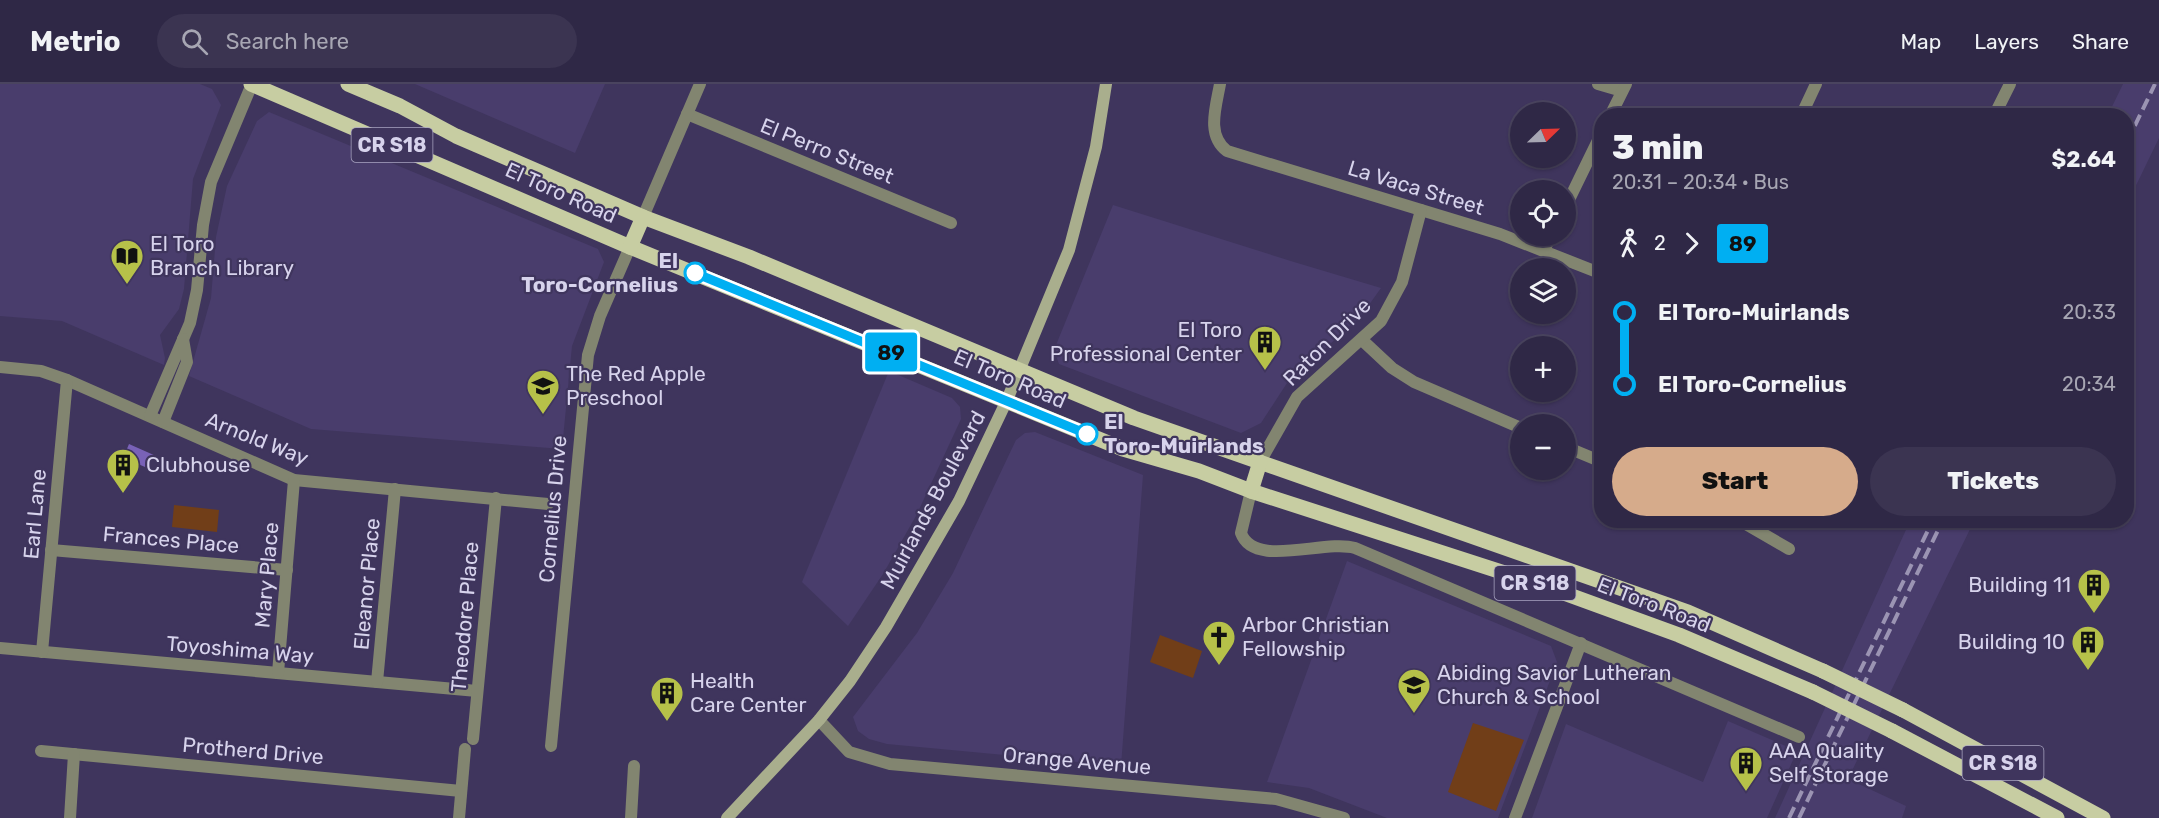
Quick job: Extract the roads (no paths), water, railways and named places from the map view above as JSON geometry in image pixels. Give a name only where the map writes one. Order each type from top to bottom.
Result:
[{"type":"main road","name":"El Toro Road","points":[[251,84],[630,246],[1123,449],[1199,471],[1251,491],[1539,584],[1679,634],[1813,692],[2057,818]]},
{"type":"main road","name":"El Toro Road","points":[[348,84],[400,106],[456,136],[643,217],[749,257],[1134,418],[1688,612],[1823,671],[1903,710],[2103,818]]},
{"type":"main road","name":"Muirlands Boulevard","points":[[727,818],[819,720],[850,681],[890,621],[959,501],[1008,400],[1076,228],[1096,147],[1106,84]]},
{"type":"main road","points":[[630,246],[643,217]]},
{"type":"main road","points":[[1251,491],[1260,462]]},
{"type":"street","points":[[150,416],[195,306],[211,182],[251,84]]},
{"type":"street","points":[[643,217],[700,84]]},
{"type":"street","name":"La Vaca Street","points":[[1220,84],[1214,123],[1218,144],[1237,155],[1421,210],[1544,250],[1594,271]]},
{"type":"street","points":[[1598,84],[1624,88],[1614,108]]},
{"type":"street","points":[[1805,108],[1816,84]]},
{"type":"street","points":[[1998,108],[2010,84]]},
{"type":"street","name":"El Perro Street","points":[[687,114],[951,223]]},
{"type":"street","points":[[1576,185],[1594,148]]},
{"type":"street","name":"Raton Drive","points":[[1260,462],[1297,397],[1381,321],[1402,282],[1421,210]]},
{"type":"street","name":"Cornelius Drive","points":[[551,746],[588,355],[600,316],[630,246]]},
{"type":"street","points":[[1544,250],[1546,246]]},
{"type":"street","points":[[164,422],[187,362],[183,339]]},
{"type":"street","points":[[1362,340],[1392,368],[1414,382],[1510,423]]},
{"type":"street","name":"Arnold Way","points":[[0,367],[41,371],[67,380],[294,480],[548,504]]},
{"type":"street","name":"Earl Lane","points":[[42,652],[67,380]]},
{"type":"street","points":[[1576,451],[1594,459]]},
{"type":"street","name":"Mary Place","points":[[278,673],[294,480]]},
{"type":"street","name":"Eleanor Place","points":[[377,682],[395,489]]},
{"type":"street","points":[[1251,491],[1241,533],[1244,540],[1254,549],[1270,552],[1341,545],[1355,548],[1799,737]]},
{"type":"street","name":"Theodore Place","points":[[459,818],[461,791],[477,691],[496,498]]},
{"type":"street","points":[[1753,528],[1789,549]]},
{"type":"street","name":"Frances Place","points":[[51,550],[287,570]]},
{"type":"street","points":[[1515,818],[1581,643]]},
{"type":"street","name":"Toyoshima Way","points":[[0,648],[477,691]]},
{"type":"street","name":"Orange Avenue","points":[[819,720],[849,752],[890,764],[1276,799],[1344,818]]},
{"type":"street","name":"Protherd Drive","points":[[41,751],[461,791]]},
{"type":"street","points":[[70,818],[74,754]]},
{"type":"street","points":[[631,818],[634,766]]},
{"type":"railway","points":[[2134,128],[2155,84]]},
{"type":"railway","points":[[1789,818],[1929,528]]},
{"type":"railway","points":[[1799,818],[1939,528]]},
{"type":"place","name":"El Toro-Cornelius","points":[[695,273]]},
{"type":"place","name":"El Toro Branch Library","points":[[127,285]]},
{"type":"place","name":"El Toro Professional Center","points":[[1265,371]]},
{"type":"place","name":"The Red Apple Preschool","points":[[543,415]]},
{"type":"place","name":"El Toro-Muirlands","points":[[1087,434]]},
{"type":"place","name":"Clubhouse","points":[[123,494]]},
{"type":"place","name":"Building 11","points":[[2094,614]]},
{"type":"place","name":"Arbor Christian Fellowship","points":[[1219,666]]},
{"type":"place","name":"Building 10","points":[[2088,671]]},
{"type":"place","name":"Abiding Savior Lutheran Church & School","points":[[1414,714]]},
{"type":"place","name":"Health Care Center","points":[[667,722]]},
{"type":"place","name":"AAA Quality Self Storage","points":[[1746,792]]}]
